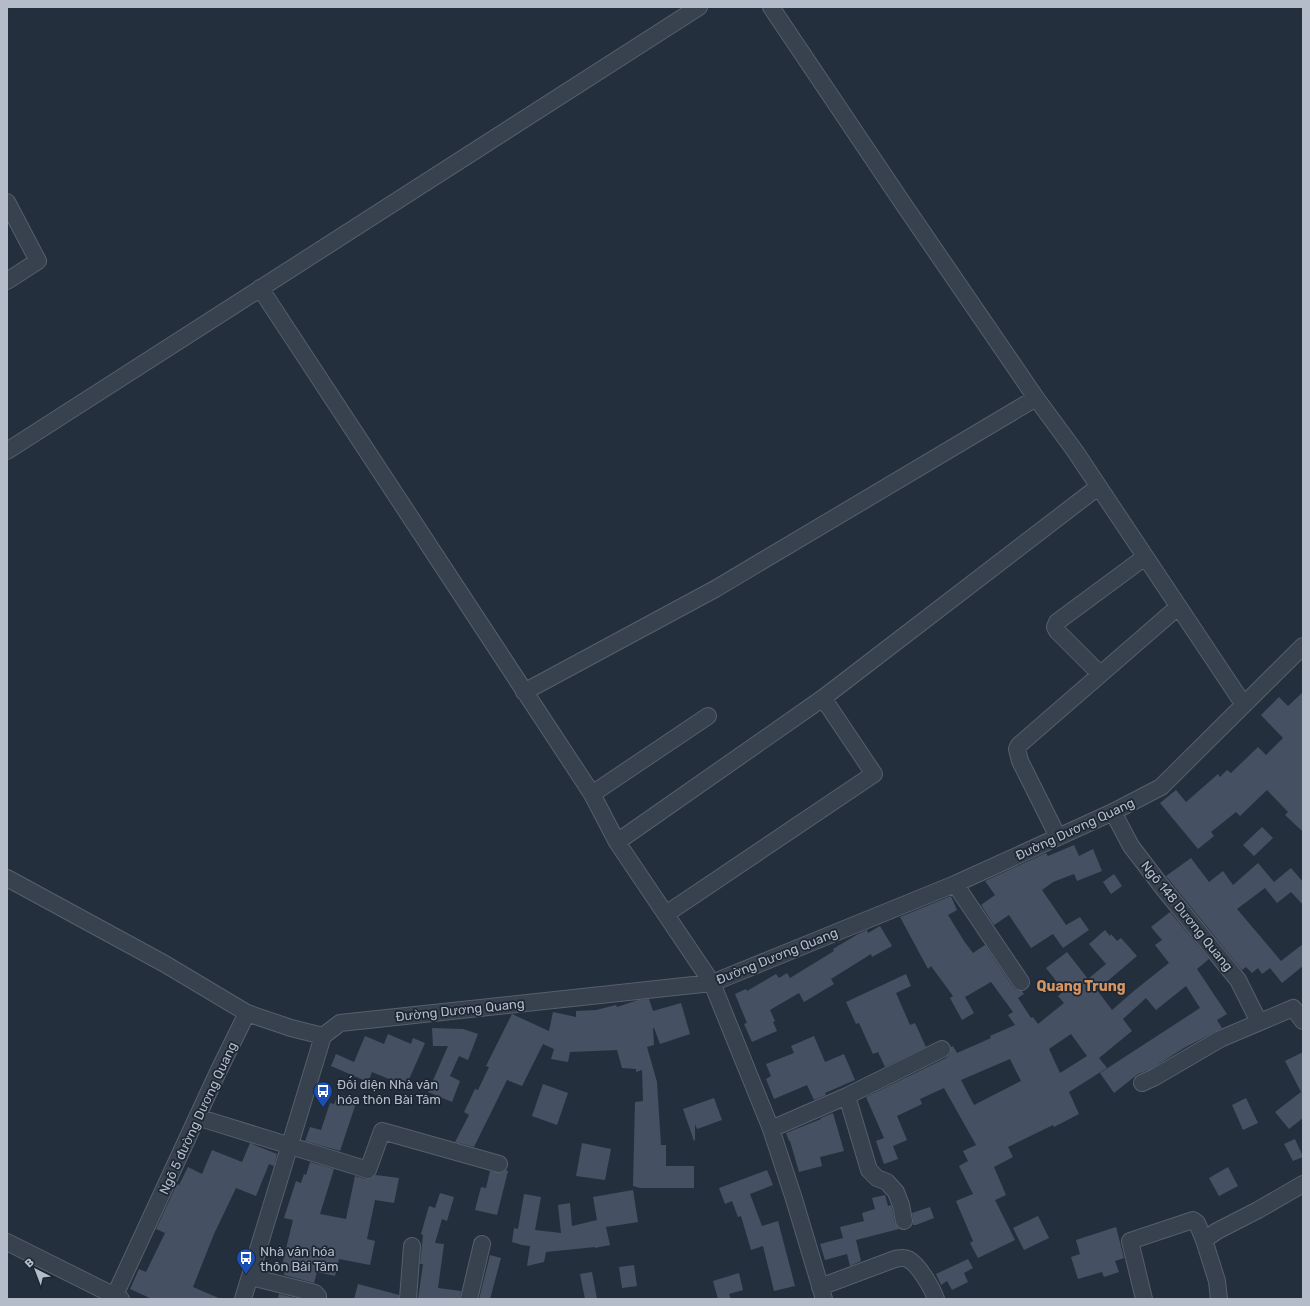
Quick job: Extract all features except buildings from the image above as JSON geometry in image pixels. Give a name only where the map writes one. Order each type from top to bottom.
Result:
[{"type":"street","points":[[7,451],[699,7]]},
{"type":"street","points":[[771,7],[1036,398],[1075,451],[1244,705]]},
{"type":"street","points":[[7,202],[38,261],[7,281]]},
{"type":"street","points":[[260,288],[592,794],[617,842],[712,983],[771,1129],[822,1293],[888,1261],[902,1258],[913,1262],[921,1272],[936,1299]]},
{"type":"street","points":[[524,692],[715,589],[1036,398]]},
{"type":"street","points":[[617,842],[823,698],[1098,487]]},
{"type":"street","points":[[1100,674],[1057,631],[1055,627],[1057,622],[1145,557]]},
{"type":"street","points":[[1058,837],[1026,775],[1017,749],[1022,742],[1178,607]]},
{"type":"street","name":"Đường Dương Quang","points":[[323,1036],[340,1023],[712,983],[955,884],[1113,812],[1161,787],[1303,646]]},
{"type":"street","points":[[666,914],[874,774],[823,698]]},
{"type":"street","points":[[592,794],[708,716]]},
{"type":"street","name":"Ngõ 148 Dương Quang","points":[[1113,812],[1131,846],[1163,888],[1238,980],[1259,1022]]},
{"type":"street","points":[[7,878],[165,964],[247,1013],[291,1028],[323,1036],[291,1146],[243,1299]]},
{"type":"street","points":[[955,884],[1021,982]]},
{"type":"street","points":[[1142,1082],[1155,1077],[1220,1039],[1293,1008],[1303,1021]]},
{"type":"street","name":"Ngõ 5 đường Dương Quang","points":[[118,1297],[197,1117],[247,1013]]},
{"type":"street","points":[[771,1129],[847,1096],[942,1049]]},
{"type":"street","points":[[847,1096],[869,1170],[877,1178],[887,1182],[896,1192],[901,1205],[904,1221]]},
{"type":"street","points":[[197,1117],[368,1170],[382,1131],[499,1164]]},
{"type":"street","points":[[1204,1240],[1216,1231],[1258,1210],[1303,1184]]},
{"type":"street","points":[[1144,1299],[1130,1241],[1193,1220],[1197,1223],[1204,1240],[1217,1281],[1219,1299]]},
{"type":"street","points":[[7,1242],[118,1297]]},
{"type":"street","points":[[469,1299],[482,1244]]},
{"type":"street","points":[[408,1299],[412,1246]]},
{"type":"street","points":[[251,1277],[315,1293],[318,1296],[318,1299]]},
{"type":"place","name":"Đối diện Nhà văn hóa thôn Bài Tâm","points":[[323,1108]]},
{"type":"place","name":"Nhà văn hóa thôn Bài Tâm","points":[[246,1275]]},
{"type":"district","name":"Quang Trung","points":[[1081,986]]}]
